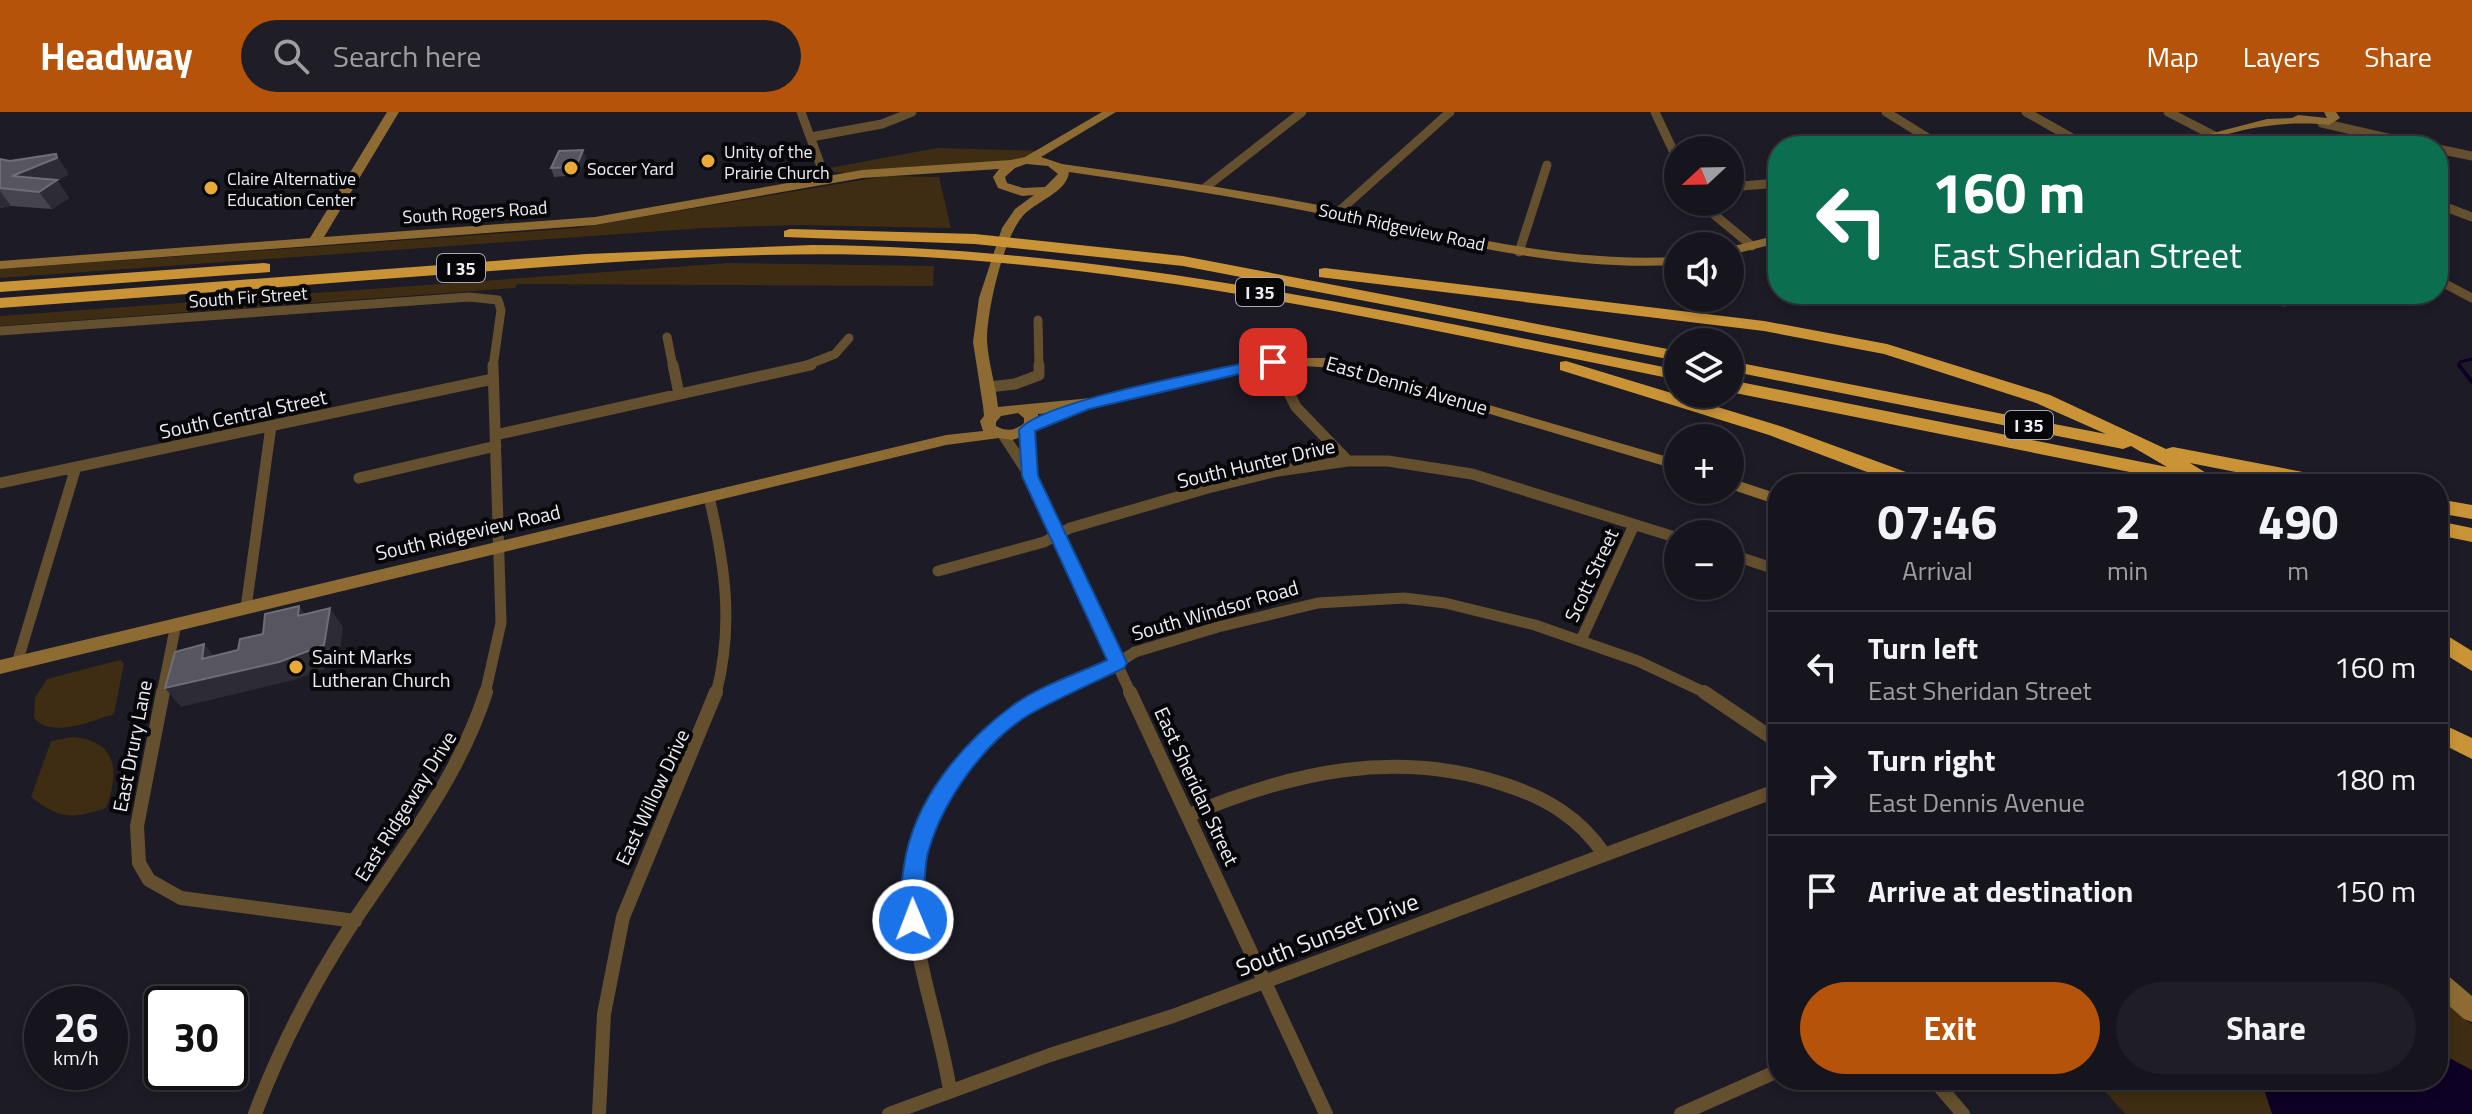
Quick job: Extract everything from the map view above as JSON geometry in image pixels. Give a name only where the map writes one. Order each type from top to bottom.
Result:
[{"type":"highway","name":"I 35","points":[[0,287],[682,237],[922,244],[1183,261],[1664,353]]},
{"type":"highway","name":"I 35","points":[[0,303],[676,253],[922,244]]},
{"type":"highway","name":"I 35","points":[[1086,257],[1664,372]]},
{"type":"highway","points":[[1183,261],[1321,272],[1764,326],[1887,349],[1966,372],[2057,405],[2121,433],[2196,474]]},
{"type":"highway","points":[[1436,327],[1723,414],[1890,474]]},
{"type":"highway","name":"I 35","points":[[1744,369],[2278,474]]},
{"type":"highway","name":"I 35","points":[[1744,389],[2170,474]]},
{"type":"highway","points":[[2448,508],[2472,512]]},
{"type":"highway","points":[[2448,530],[2472,535]]},
{"type":"highway","points":[[2448,645],[2472,663]]},
{"type":"highway","points":[[2448,736],[2472,749]]},
{"type":"main road","points":[[314,242],[393,112]]},
{"type":"main road","points":[[949,171],[1027,161],[1110,112]]},
{"type":"main road","points":[[2267,122],[2287,112],[2307,121]]},
{"type":"main road","points":[[2209,136],[2267,122],[2307,121],[2332,116]]},
{"type":"main road","points":[[1012,219],[1063,179],[1060,167],[1072,137]]},
{"type":"main road","name":"South Ridgeview Road","points":[[1027,161],[1206,187],[1519,252],[1593,263],[1664,261]]},
{"type":"main road","points":[[1003,185],[1000,173],[1012,164]]},
{"type":"main road","name":"South Rogers Road","points":[[0,265],[609,220],[826,180],[890,171],[949,171]]},
{"type":"main road","name":"South Ridgeview Road","points":[[949,171],[1022,192],[1127,176]]},
{"type":"main road","name":"East Sheridan Street","points":[[995,426],[979,330],[1012,219],[1003,185]]},
{"type":"main road","points":[[1744,248],[1768,242]]},
{"type":"main road","name":"East Dennis Avenue","points":[[1025,418],[1273,362],[1312,360],[1346,366],[1664,461]]},
{"type":"main road","points":[[989,387],[1025,418]]},
{"type":"main road","points":[[995,426],[1002,409],[1025,418]]},
{"type":"main road","points":[[995,426],[1025,418]]},
{"type":"main road","name":"South Ridgeview Road","points":[[8,665],[995,426]]},
{"type":"main road","points":[[1744,488],[1768,496]]},
{"type":"main road","points":[[2448,990],[2472,1011]]},
{"type":"street","points":[[801,112],[826,180]]},
{"type":"street","points":[[811,137],[882,124],[912,112]]},
{"type":"street","points":[[1206,187],[1302,112]]},
{"type":"street","points":[[1337,213],[1450,112]]},
{"type":"street","points":[[1655,112],[1666,136]]},
{"type":"street","points":[[1886,112],[1925,136]]},
{"type":"street","points":[[2026,112],[2068,136]]},
{"type":"street","points":[[2168,112],[2213,135]]},
{"type":"street","points":[[2332,116],[2353,130],[2379,136]]},
{"type":"street","points":[[2448,151],[2472,156]]},
{"type":"street","points":[[1519,252],[1547,165]]},
{"type":"street","points":[[1744,186],[1768,184]]},
{"type":"street","points":[[2448,208],[2472,217]]},
{"type":"street","points":[[1716,216],[1752,246]]},
{"type":"street","points":[[2448,285],[2472,298]]},
{"type":"street","name":"South Fir Street","points":[[0,331],[469,297],[498,300]]},
{"type":"street","name":"East Ridgeway Drive","points":[[255,1114],[291,1028],[355,921],[451,777],[488,697],[501,623],[493,379],[494,343],[501,310],[498,300]]},
{"type":"street","points":[[989,387],[1015,384],[1039,375],[1038,320]]},
{"type":"street","points":[[667,337],[679,394]]},
{"type":"street","points":[[359,478],[679,394],[812,365],[835,354],[849,338]]},
{"type":"street","points":[[1273,362],[1296,407],[1348,461]]},
{"type":"street","name":"South Central Street","points":[[0,483],[493,379]]},
{"type":"street","name":"East Sheridan Street","points":[[1025,418],[1030,476]]},
{"type":"street","points":[[246,608],[271,426]]},
{"type":"street","name":"East Sheridan Street","points":[[995,426],[1030,476],[1326,1114]]},
{"type":"street","name":"South Hunter Drive","points":[[938,571],[1260,477],[1348,461],[1459,472],[1664,534]]},
{"type":"street","points":[[8,665],[76,467]]},
{"type":"street","name":"East Willow Drive","points":[[599,1114],[603,1010],[614,951],[645,855],[705,728],[723,667],[729,603],[726,570],[709,497]]},
{"type":"street","name":"Scott Street","points":[[1581,640],[1634,525]]},
{"type":"street","points":[[1744,559],[1768,567]]},
{"type":"street","name":"South Windsor Road","points":[[950,1091],[947,1057],[913,920],[913,874],[931,813],[955,773],[992,733],[1049,694],[1132,653],[1269,612],[1331,600],[1414,597],[1470,606],[1581,640],[1661,670],[1703,691],[1768,735]]},
{"type":"street","name":"East Drury Lane","points":[[176,624],[137,826],[135,845],[143,874],[158,890],[181,898],[355,921]]},
{"type":"street","points":[[1189,815],[1314,771],[1352,765],[1426,764],[1463,771],[1539,797],[1585,826],[1604,854]]},
{"type":"street","name":"South Sunset Drive","points":[[889,1114],[1266,982],[1768,794]]},
{"type":"street","points":[[1681,1114],[1768,1075]]},
{"type":"street","points":[[1943,1090],[1963,1114]]},
{"type":"shaded area","points":[[937,148],[1040,151],[1012,162],[846,173],[829,168]]},
{"type":"shaded area","points":[[886,176],[939,177],[951,228],[797,225],[704,228],[0,278],[0,269],[577,228]]},
{"type":"shaded area","points":[[729,263],[934,266],[933,286],[517,284],[515,288],[0,326],[0,316]]},
{"type":"shaded area","points":[[120,660],[124,663],[114,714],[61,728],[42,724],[34,718],[35,698],[47,679]]},
{"type":"shaded area","points":[[73,737],[99,745],[111,760],[113,782],[106,808],[67,815],[51,810],[31,797],[51,741]]},
{"type":"shaded area","points":[[2448,1004],[2472,1025],[2472,1114],[2125,1114],[2104,1090],[2448,1090]]},
{"type":"shaded area","points":[[2448,1057],[2472,1070],[2472,1114],[2272,1114],[2264,1090],[2448,1090]]},
{"type":"building","points":[[583,150],[576,167],[551,168],[559,151]]},
{"type":"building","points":[[56,154],[57,158],[12,176],[57,180],[39,192],[0,188],[0,159],[10,161]]},
{"type":"building","points":[[299,606],[298,616],[330,608],[324,645],[279,662],[165,688],[175,652],[204,644],[202,659],[238,650],[240,639],[263,634],[265,614]]},
{"type":"waterway","points":[[2459,365],[2460,362],[2472,359]]},
{"type":"waterway","points":[[2459,365],[2472,382]]},
{"type":"place","name":"Unity of the Prairie Church","points":[[708,161]]},
{"type":"place","name":"Soccer Yard","points":[[571,168]]},
{"type":"place","name":"Claire Alternative Education Center","points":[[211,188]]},
{"type":"place","name":"Saint Marks Lutheran Church","points":[[296,667]]},
{"type":"route","points":[[913,920],[911,893],[917,853],[931,813],[963,762],[1021,710],[1117,663],[1030,476],[1027,430],[1032,424],[1085,405],[1273,362]]}]
